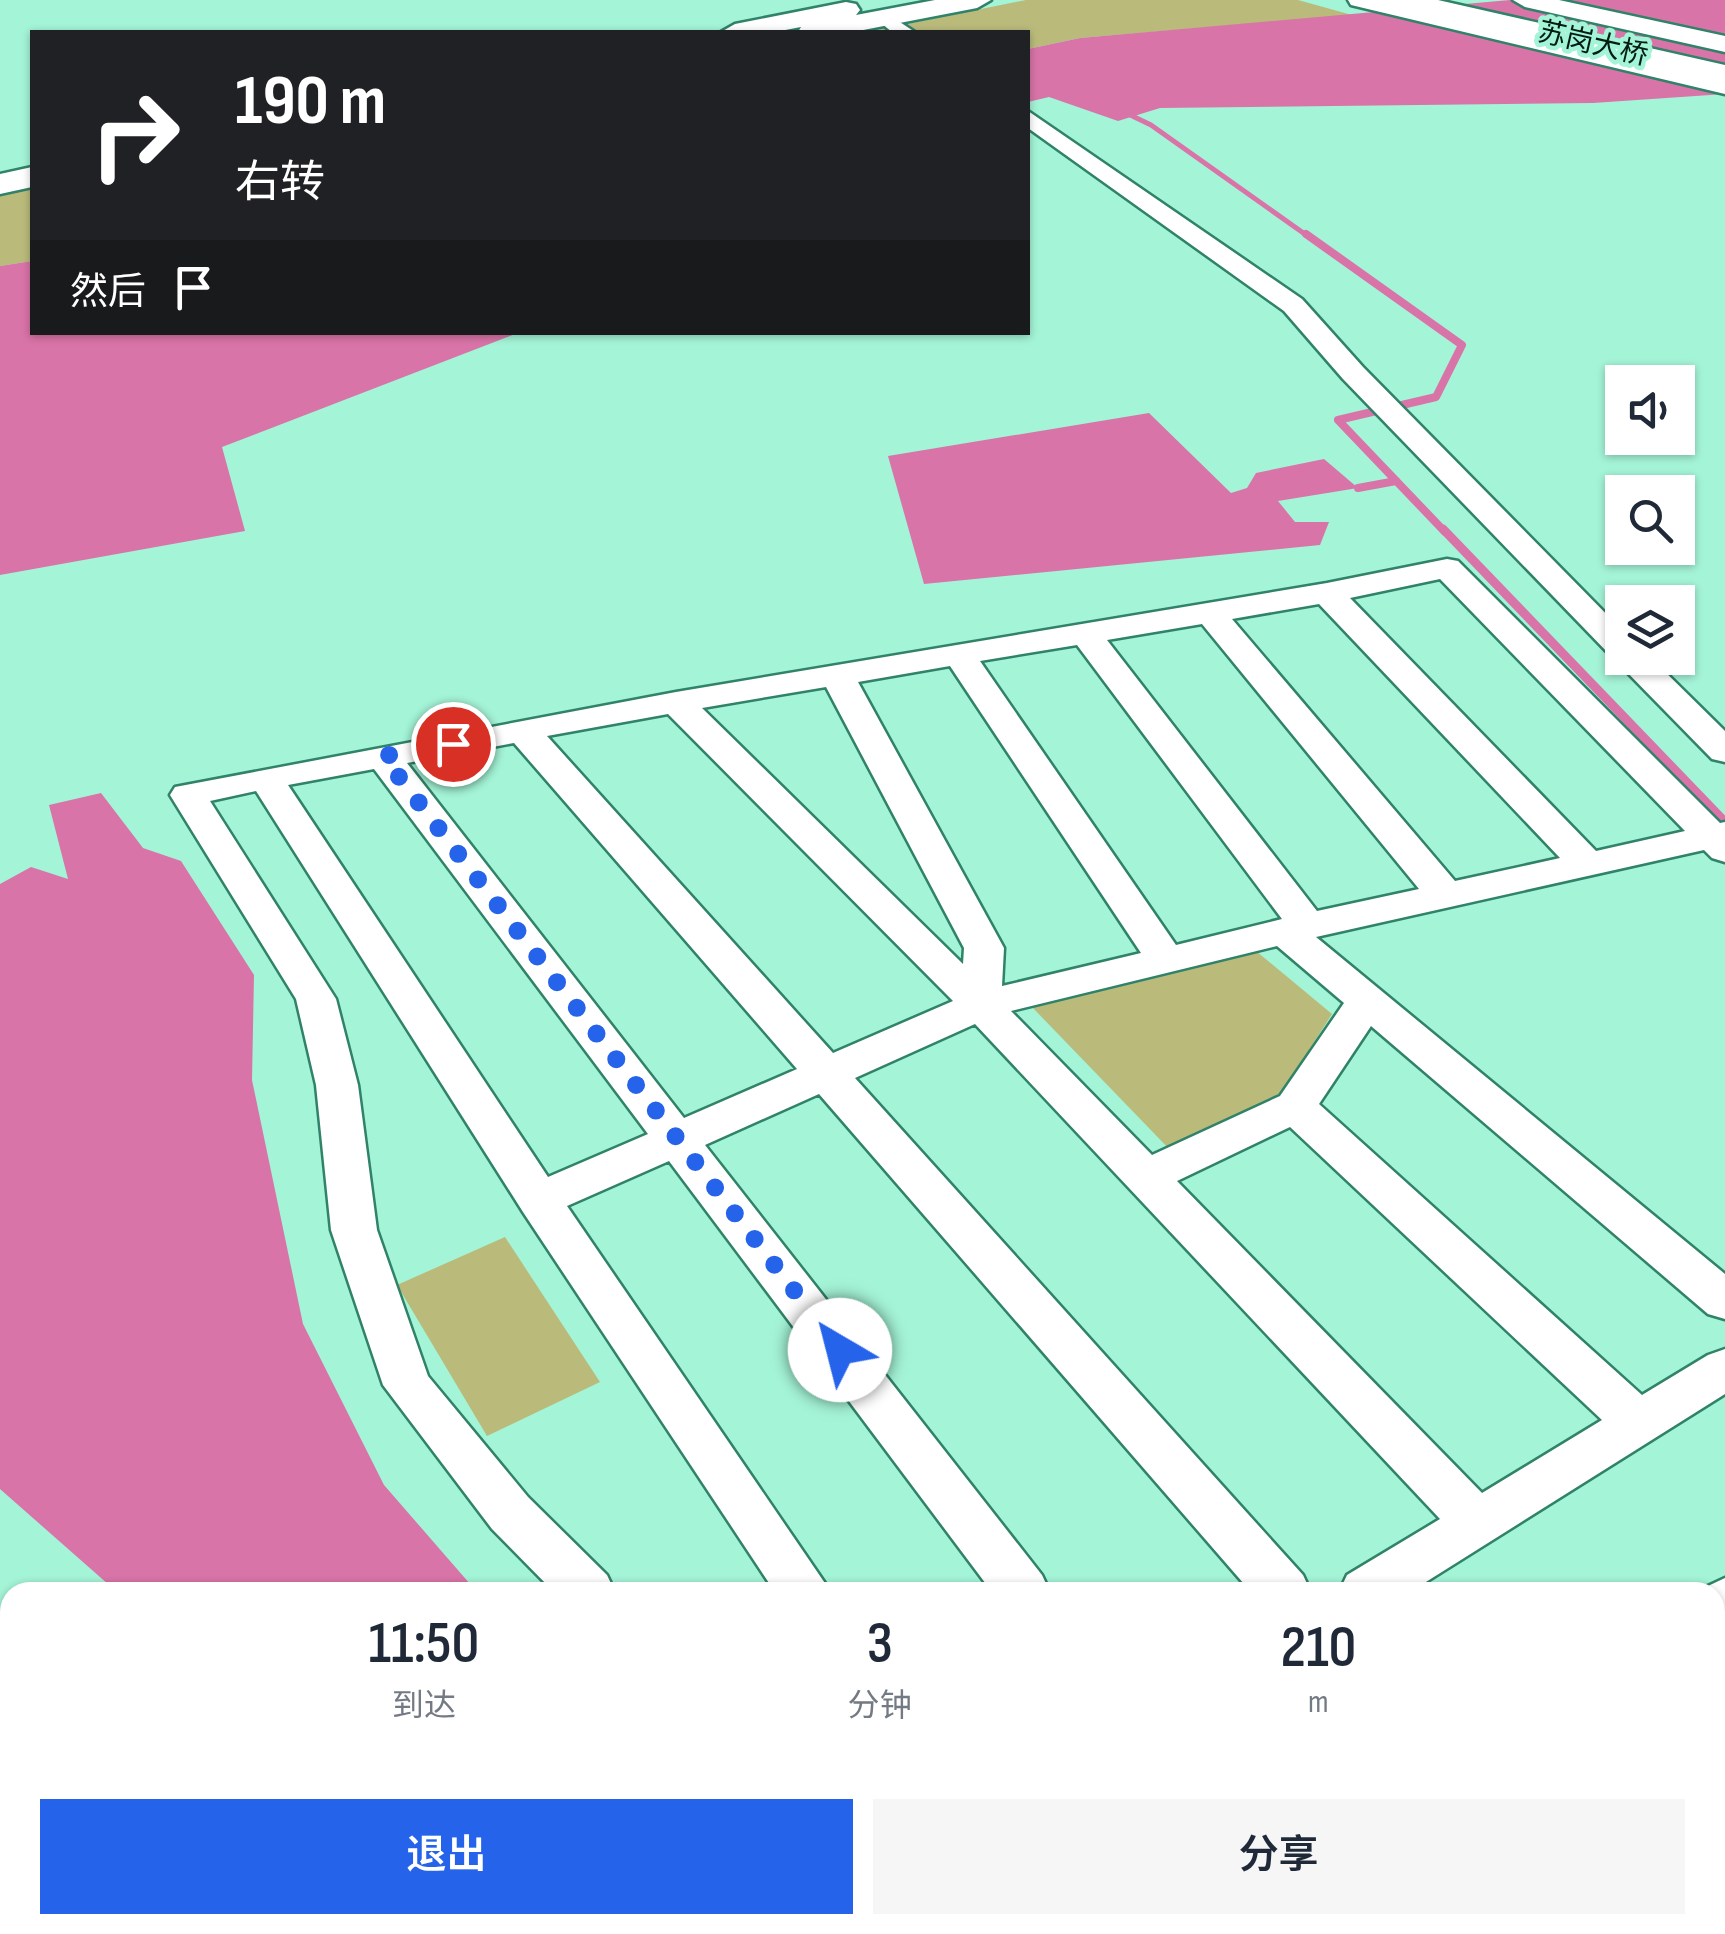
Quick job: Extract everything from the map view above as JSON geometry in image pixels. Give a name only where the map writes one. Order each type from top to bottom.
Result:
[{"type":"main road","points":[[823,30],[978,0]]},
{"type":"main road","name":"苏岗大桥","points":[[1402,0],[1725,74]]},
{"type":"main road","name":"苏岗大桥","points":[[1467,0],[1725,58]]},
{"type":"main road","points":[[757,30],[896,17]]},
{"type":"main road","points":[[0,170],[30,164]]},
{"type":"main road","points":[[0,184],[30,178]]},
{"type":"street","points":[[1360,0],[1725,86]]},
{"type":"street","points":[[1525,0],[1725,44]]},
{"type":"street","points":[[1030,119],[1294,304],[1353,373],[1605,631]]},
{"type":"street","points":[[578,1582],[510,1513],[407,1385],[354,1230],[337,1085],[316,999],[188,795],[676,702],[1326,593],[1448,568],[1721,840]]},
{"type":"street","points":[[1326,593],[1588,865]]},
{"type":"street","points":[[1210,613],[1446,896]]},
{"type":"street","points":[[1086,634],[1296,929],[1366,1003],[1725,1301]]},
{"type":"street","points":[[960,655],[1166,960]]},
{"type":"street","points":[[1649,675],[1725,751]]},
{"type":"street","points":[[837,676],[984,948],[980,1004]]},
{"type":"street","points":[[676,702],[980,1004],[1478,1524]]},
{"type":"street","points":[[523,730],[1275,1582]]},
{"type":"street","points":[[383,756],[1016,1582]]},
{"type":"street","points":[[266,778],[539,1200],[797,1582]]},
{"type":"street","points":[[539,1200],[980,1004],[1296,929],[1721,840]]},
{"type":"street","points":[[1146,1177],[1294,1107],[1366,1003]]},
{"type":"street","points":[[1294,1107],[1638,1423]]},
{"type":"street","points":[[1382,1582],[1725,1369]]},
{"type":"green space","points":[[1026,0],[1298,0],[1352,15],[1080,38],[1030,49],[1030,30],[878,30]]},
{"type":"green space","points":[[30,188],[30,261],[0,266],[0,194]]},
{"type":"green space","points":[[1256,951],[1332,1014],[1279,1097],[1174,1154],[1031,1006]]},
{"type":"green space","points":[[505,1237],[600,1382],[487,1436],[397,1285]]},
{"type":"shaded area","points":[[1510,0],[1725,0],[1725,94],[1593,103],[1160,108],[1118,121],[1049,97],[1030,102],[1030,49],[1080,38]]},
{"type":"shaded area","points":[[30,261],[30,335],[513,335],[222,447],[245,531],[0,575],[0,266]]},
{"type":"shaded area","points":[[1149,413],[1231,493],[1247,488],[1256,473],[1324,459],[1358,488],[1278,501],[1295,522],[1329,522],[1320,545],[924,584],[888,456]]},
{"type":"shaded area","points":[[101,793],[143,848],[181,861],[254,975],[252,1080],[303,1324],[384,1485],[468,1582],[106,1582],[0,1489],[0,884],[31,867],[68,879],[49,805]]},
{"type":"waterway","points":[[1122,111],[1151,125],[1309,237]]},
{"type":"waterway","points":[[1306,234],[1462,345],[1436,397],[1338,420],[1445,532]]},
{"type":"waterway","points":[[1358,488],[1396,481]]},
{"type":"waterway","points":[[1443,529],[1725,822]]},
{"type":"route","points":[[453,744],[383,756],[840,1350]]}]
